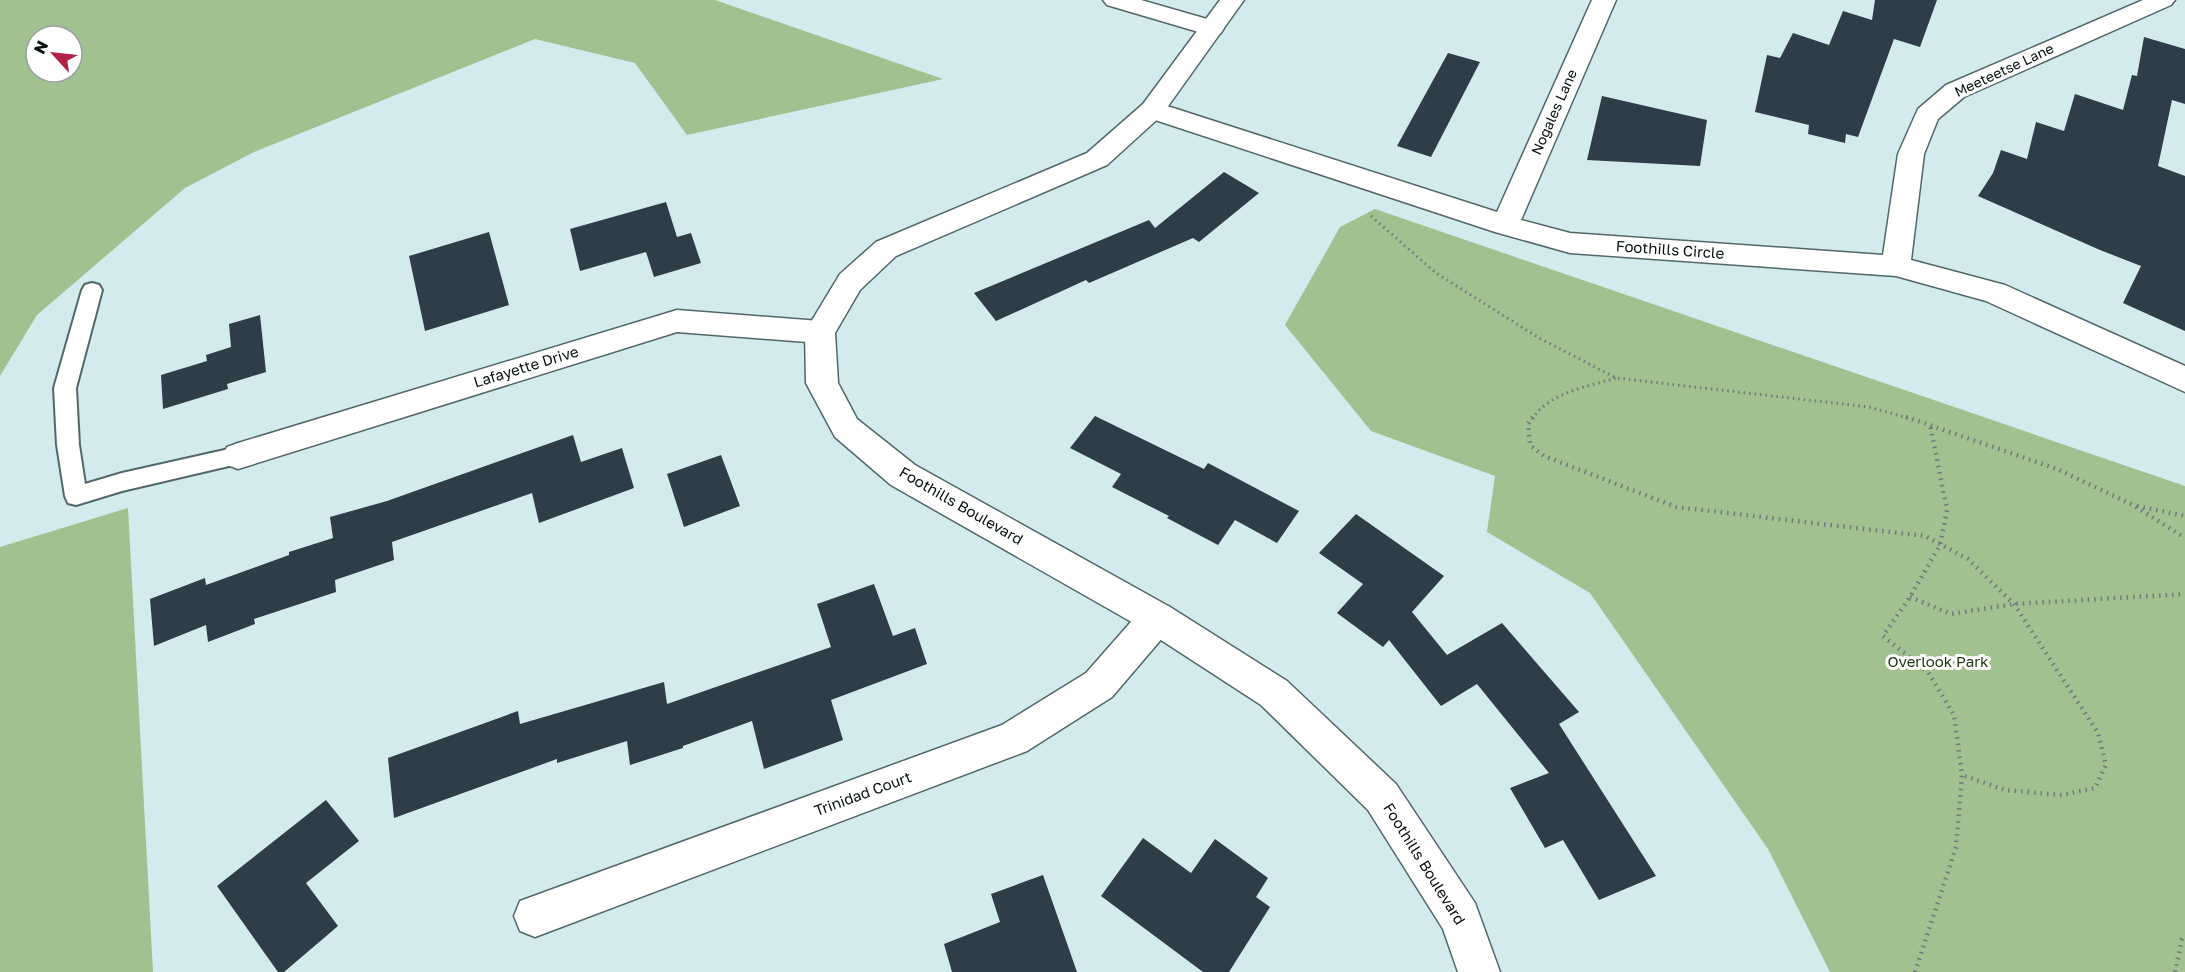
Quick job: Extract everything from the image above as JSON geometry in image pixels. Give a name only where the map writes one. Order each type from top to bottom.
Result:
[{"type":"street","points":[[1115,0],[1212,28]]},
{"type":"street","points":[[820,332],[850,282],[886,249],[1097,159],[1152,110],[1232,0]]},
{"type":"street","name":"Nogales Lane","points":[[1505,225],[1604,0]]},
{"type":"street","name":"Meeteetse Lane","points":[[1896,266],[1911,154],[1927,115],[1955,91],[2163,0]]},
{"type":"street","name":"Foothills Circle","points":[[1152,110],[1505,225],[1570,243],[1896,266],[1995,293],[2185,380]]},
{"type":"street","name":"Lafayette Drive","points":[[238,456],[677,321],[820,332]]},
{"type":"street","name":"Foothills Boulevard","points":[[820,332],[822,383],[846,428],[903,475],[1156,618],[1274,693],[1383,797],[1460,918],[1479,972]]},
{"type":"street","name":"Trinidad Court","points":[[535,916],[1014,738],[1099,685],[1156,618]]},
{"type":"lane","points":[[92,290],[65,388],[68,445],[76,496],[122,482],[238,456]]},
{"type":"path","points":[[1370,214],[1436,273],[1539,338],[1616,378],[1869,407],[1930,424],[2057,469],[2133,505],[2185,538]]},
{"type":"path","points":[[1616,378],[1568,392],[1539,408],[1528,424],[1530,445],[1544,456],[1676,507],[1925,536],[1968,559],[2014,604],[2098,733],[2106,765],[2095,788],[2062,795],[2005,790],[1962,775]]},
{"type":"path","points":[[1915,972],[1956,847],[1962,775],[1954,716],[1928,672],[1883,636],[1910,597],[1940,545],[1947,510],[1930,424]]},
{"type":"path","points":[[2133,505],[2185,516]]},
{"type":"path","points":[[1910,597],[1951,614],[2014,604],[2185,594]]},
{"type":"path","points":[[2175,972],[2182,939],[2185,937]]},
{"type":"green space","points":[[0,0],[715,0],[943,79],[687,135],[635,63],[535,39],[254,152],[185,188],[37,315],[0,376]]},
{"type":"green space","name":"Overlook Park","points":[[1375,209],[2185,486],[2185,972],[1830,972],[1768,849],[1590,593],[1487,532],[1495,476],[1371,431],[1285,325],[1340,227]]},
{"type":"green space","points":[[128,508],[153,972],[0,972],[0,547]]},
{"type":"building","points":[[1875,0],[1937,0],[1920,47],[1894,39],[1858,137],[1846,134],[1845,143],[1808,134],[1809,125],[1755,112],[1767,55],[1780,58],[1793,33],[1829,45],[1843,11],[1872,20]]},
{"type":"building","points":[[2144,37],[2185,49],[2185,104],[2172,100],[2158,166],[2185,176],[2185,331],[2123,303],[2141,266],[1978,196],[1993,173],[2001,150],[2027,159],[2036,122],[2064,131],[2075,94],[2123,110],[2132,75],[2137,76]]},
{"type":"building","points":[[1448,53],[1480,62],[1431,157],[1397,146]]},
{"type":"building","points":[[1602,96],[1707,120],[1700,166],[1587,160]]},
{"type":"building","points":[[1224,172],[1259,193],[1199,242],[1193,238],[1089,283],[1086,280],[996,321],[974,293],[1149,220],[1155,228]]},
{"type":"building","points":[[666,202],[677,237],[691,233],[701,263],[654,277],[646,252],[580,271],[570,229]]},
{"type":"building","points":[[489,232],[509,305],[425,331],[409,256]]},
{"type":"building","points":[[260,315],[266,372],[227,384],[228,389],[163,409],[161,375],[207,361],[206,355],[231,347],[229,324]]},
{"type":"building","points":[[1095,416],[1204,469],[1208,463],[1299,511],[1277,543],[1235,520],[1218,545],[1167,518],[1169,516],[1112,487],[1121,474],[1070,448]]},
{"type":"building","points":[[573,435],[581,462],[622,448],[634,488],[539,523],[532,493],[392,542],[394,560],[335,580],[336,592],[254,619],[255,624],[208,642],[206,625],[154,646],[150,599],[205,578],[206,585],[289,555],[289,552],[333,538],[330,517],[387,501]]},
{"type":"building","points":[[721,455],[740,506],[684,527],[667,474]]},
{"type":"building","points":[[1356,514],[1444,576],[1412,612],[1447,655],[1502,623],[1579,712],[1559,724],[1656,876],[1599,900],[1563,840],[1545,848],[1510,788],[1549,773],[1477,684],[1441,706],[1389,640],[1383,647],[1337,613],[1363,584],[1319,553]]},
{"type":"building","points":[[874,584],[893,636],[915,628],[927,664],[831,700],[843,740],[764,769],[752,721],[683,746],[683,748],[630,765],[627,741],[557,763],[557,759],[394,818],[388,758],[518,711],[520,724],[664,682],[667,704],[831,647],[817,604]]},
{"type":"building","points":[[326,800],[359,841],[306,883],[338,926],[284,972],[278,972],[217,886]]},
{"type":"building","points":[[1143,838],[1191,873],[1215,839],[1268,878],[1256,897],[1270,907],[1229,972],[1203,972],[1101,896]]},
{"type":"building","points":[[1043,875],[1077,972],[952,972],[944,944],[1000,922],[991,894]]}]
